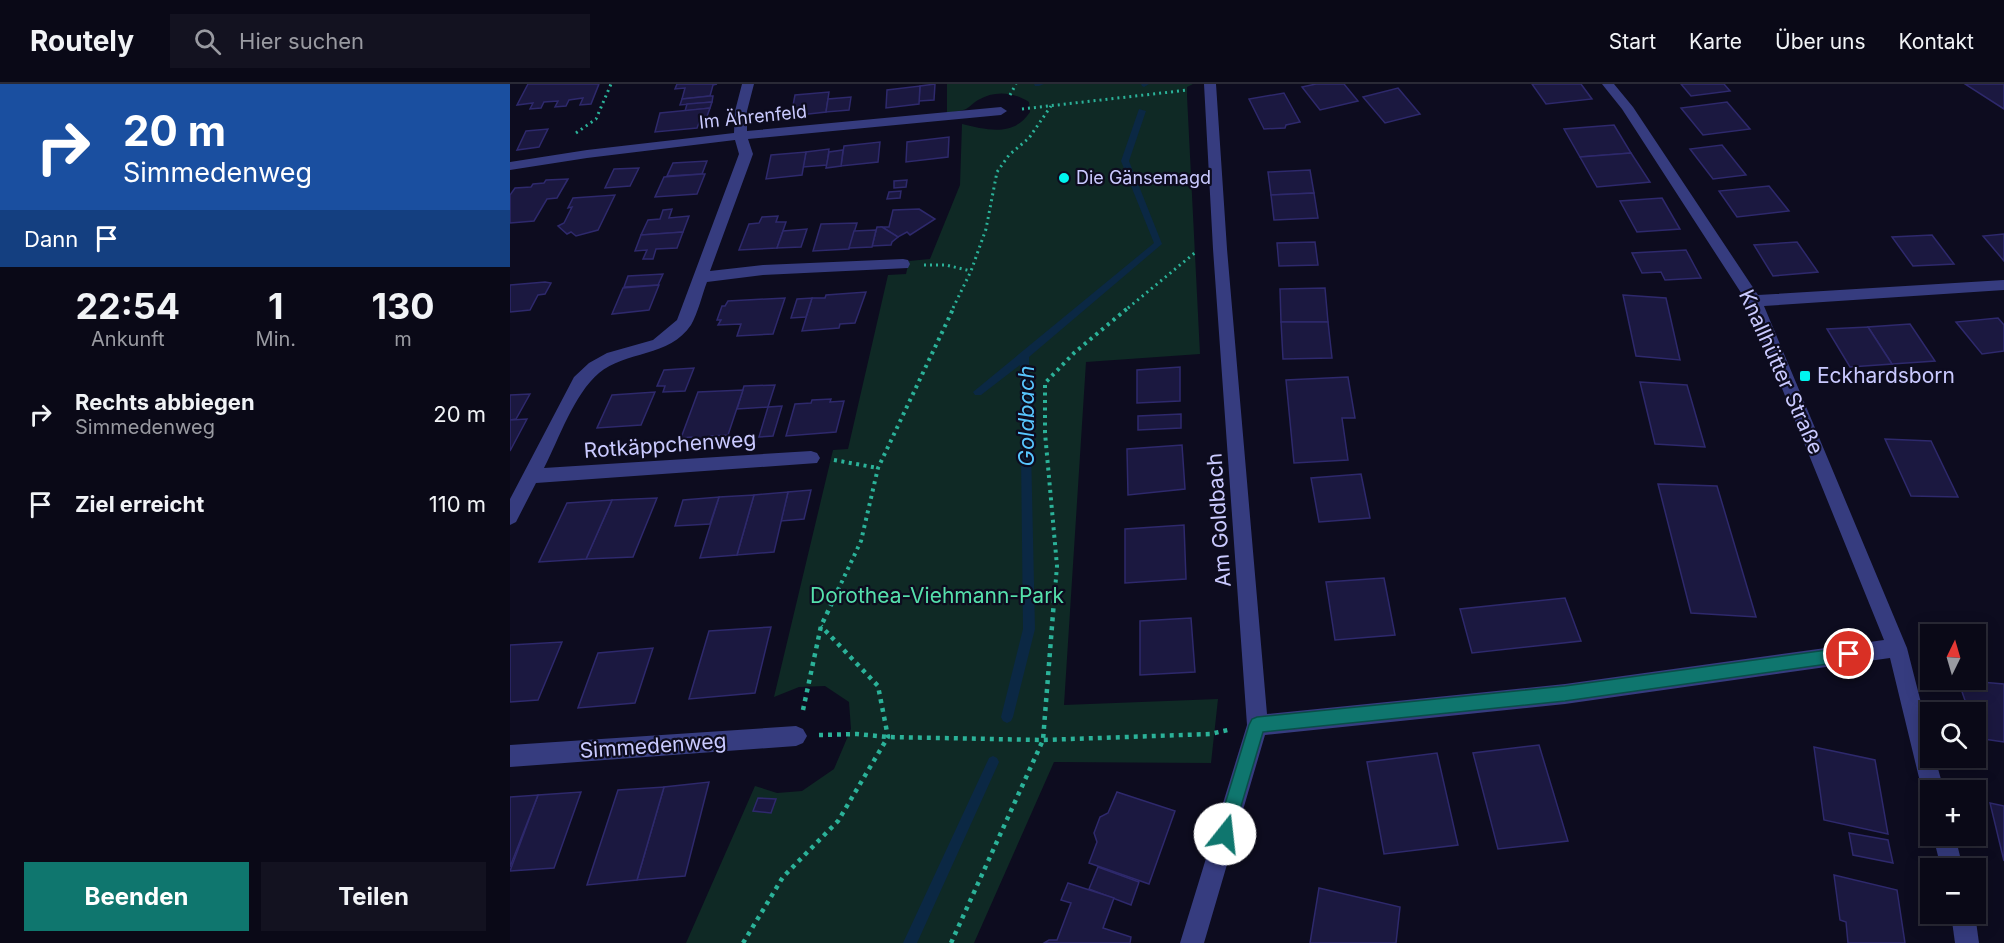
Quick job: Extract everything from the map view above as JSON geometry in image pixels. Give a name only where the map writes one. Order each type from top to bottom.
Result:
[{"type":"street","name":"Rotkäppchenweg","points":[[510,517],[580,381],[595,367],[613,357],[658,344],[684,323],[703,277],[746,154],[739,136],[738,119],[748,84]]},
{"type":"street","name":"Am Goldbach","points":[[1192,943],[1257,725],[1221,260],[1211,84]]},
{"type":"street","name":"Knallhütter Straße","points":[[1608,84],[1627,107],[1754,301],[1897,648],[1930,780]]},
{"type":"street","name":"Im Ährenfeld","points":[[512,169],[587,154],[739,136],[1001,111]]},
{"type":"street","points":[[703,277],[763,270],[903,264]]},
{"type":"street","points":[[1754,301],[2004,285]]},
{"type":"street","name":"Rotkäppchenweg","points":[[532,477],[811,458]]},
{"type":"street","points":[[1257,725],[1565,694],[1897,648]]},
{"type":"street","name":"Simmedenweg","points":[[510,756],[796,736]]},
{"type":"street","points":[[1964,924],[1967,943]]},
{"type":"path","points":[[567,140],[596,119],[611,84]]},
{"type":"path","points":[[1012,93],[1016,84]]},
{"type":"path","points":[[1211,84],[1191,90],[1051,106],[1029,138],[1009,155],[997,172],[986,229],[970,271],[878,468],[861,541],[821,626],[796,736],[857,734],[888,737],[1043,740],[1210,734],[1257,725]]},
{"type":"path","points":[[951,943],[1043,740],[1057,566],[1045,433],[1045,383],[1074,353],[1199,250]]},
{"type":"path","points":[[903,264],[946,266],[970,271]]},
{"type":"path","points":[[811,458],[850,461],[878,468]]},
{"type":"path","points":[[743,943],[783,877],[838,821],[888,737],[878,686],[821,626]]},
{"type":"green space","name":"Dorothea-Viehmann-Park","points":[[947,84],[1193,84],[1187,87],[1187,96],[1200,354],[1086,362],[1064,705],[1218,699],[1211,763],[1054,762],[974,943],[686,943],[755,786],[777,793],[802,791],[834,769],[851,729],[849,702],[825,686],[799,687],[774,697],[833,450],[848,449],[888,275],[906,274],[909,261],[930,259],[960,185],[962,124],[999,130],[1016,125],[1030,112],[1029,102],[1017,96],[997,94],[984,97],[966,109],[947,113]]},
{"type":"building","points":[[528,84],[599,84],[591,104],[580,105],[583,98],[569,100],[566,106],[555,107],[558,101],[544,102],[541,108],[530,109],[533,103],[517,105]]},
{"type":"building","points":[[677,84],[717,84],[713,85],[710,96],[682,99],[685,88],[675,89]]},
{"type":"building","points":[[935,84],[934,100],[919,101],[920,86]]},
{"type":"building","points":[[1316,84],[1344,84],[1358,101],[1320,110],[1302,87]]},
{"type":"building","points":[[1532,84],[1581,84],[1592,99],[1546,104]]},
{"type":"building","points":[[1681,84],[1724,84],[1730,91],[1691,96]]},
{"type":"building","points":[[1965,84],[2004,84],[2004,109]]},
{"type":"building","points":[[920,86],[919,104],[886,108],[887,90]]},
{"type":"building","points":[[1398,88],[1420,114],[1385,123],[1363,97]]},
{"type":"building","points":[[829,92],[826,112],[791,116],[795,95]]},
{"type":"building","points":[[1284,93],[1300,122],[1286,125],[1285,128],[1264,129],[1249,99]]},
{"type":"building","points":[[713,96],[712,102],[680,105],[682,99]]},
{"type":"building","points":[[851,97],[849,110],[826,112],[828,99]]},
{"type":"building","points":[[712,102],[710,108],[685,111],[687,104]]},
{"type":"building","points":[[1727,102],[1750,129],[1703,135],[1681,108]]},
{"type":"building","points":[[710,108],[705,122],[699,123],[697,128],[655,132],[660,113]]},
{"type":"building","points":[[1614,125],[1631,153],[1580,157],[1564,129]]},
{"type":"building","points":[[548,129],[539,147],[517,150],[526,131]]},
{"type":"building","points":[[949,137],[948,157],[906,162],[907,142]]},
{"type":"building","points":[[880,142],[878,162],[841,166],[844,146]]},
{"type":"building","points":[[1722,145],[1746,175],[1713,179],[1690,149]]},
{"type":"building","points":[[829,149],[827,165],[803,167],[806,152]]},
{"type":"building","points":[[843,150],[841,166],[826,168],[829,152]]},
{"type":"building","points":[[806,152],[802,175],[766,179],[771,155]]},
{"type":"building","points":[[1631,153],[1650,182],[1597,187],[1580,157]]},
{"type":"building","points":[[707,161],[702,174],[667,176],[673,163]]},
{"type":"building","points":[[639,168],[630,186],[605,188],[614,169]]},
{"type":"building","points":[[1310,170],[1314,193],[1271,195],[1268,172]]},
{"type":"building","points":[[705,174],[697,194],[655,197],[664,177]]},
{"type":"building","points":[[568,179],[557,198],[547,199],[534,221],[510,223],[510,195],[515,188],[531,187],[533,184],[544,183],[546,180]]},
{"type":"building","points":[[907,180],[906,187],[894,188],[894,181]]},
{"type":"building","points":[[1769,186],[1789,211],[1737,217],[1719,191]]},
{"type":"building","points":[[901,191],[900,198],[887,199],[889,192]]},
{"type":"building","points":[[1314,193],[1318,218],[1274,220],[1271,195]]},
{"type":"building","points":[[615,195],[598,230],[576,236],[571,232],[567,234],[558,226],[564,223],[572,207],[568,208],[573,198]]},
{"type":"building","points":[[1662,198],[1680,229],[1637,232],[1620,201]]},
{"type":"building","points":[[672,209],[669,218],[689,216],[683,232],[641,235],[648,220],[660,219],[663,210]]},
{"type":"building","points":[[919,209],[935,219],[910,235],[907,232],[898,237],[882,227],[889,227],[893,210]]},
{"type":"building","points":[[778,216],[776,222],[786,222],[777,248],[739,250],[749,224],[759,223],[762,217]]},
{"type":"building","points":[[857,223],[849,249],[813,251],[821,224]]},
{"type":"building","points":[[877,227],[882,227],[898,237],[891,245],[872,246]]},
{"type":"building","points":[[807,229],[801,247],[777,248],[783,231]]},
{"type":"building","points":[[876,230],[872,247],[849,248],[854,231]]},
{"type":"building","points":[[683,232],[677,248],[656,249],[653,259],[643,259],[647,250],[635,251],[641,235]]},
{"type":"building","points":[[2004,234],[2004,261],[1983,236]]},
{"type":"building","points":[[1932,235],[1954,264],[1913,266],[1892,237]]},
{"type":"building","points":[[1315,242],[1318,265],[1279,266],[1277,243]]},
{"type":"building","points":[[1797,242],[1818,272],[1773,276],[1754,245]]},
{"type":"building","points":[[1686,250],[1701,278],[1665,280],[1661,272],[1642,273],[1632,253]]},
{"type":"building","points":[[663,274],[658,285],[624,287],[628,276]]},
{"type":"building","points":[[551,283],[545,294],[538,295],[530,310],[510,312],[510,285]]},
{"type":"building","points":[[659,285],[649,310],[612,314],[623,288]]},
{"type":"building","points":[[1325,288],[1328,322],[1281,322],[1280,289]]},
{"type":"building","points":[[866,292],[855,323],[840,324],[839,328],[802,331],[812,298]]},
{"type":"building","points":[[1623,295],[1666,298],[1680,360],[1636,356]]},
{"type":"building","points":[[785,298],[773,334],[737,336],[741,324],[718,325],[721,320],[717,320],[722,306],[725,306],[728,301]]},
{"type":"building","points":[[812,298],[806,317],[791,318],[797,299]]},
{"type":"building","points":[[1998,318],[2004,325],[2004,351],[1982,354],[1956,322]]},
{"type":"building","points":[[1281,322],[1328,322],[1332,358],[1283,359]]},
{"type":"building","points":[[1910,324],[1935,361],[1892,364],[1868,327]]},
{"type":"building","points":[[1868,327],[1892,364],[1850,367],[1827,329]]},
{"type":"building","points":[[1180,367],[1180,401],[1137,403],[1137,370]]},
{"type":"building","points":[[694,368],[685,391],[663,392],[665,386],[657,386],[664,370]]},
{"type":"building","points":[[1348,377],[1355,418],[1342,418],[1348,460],[1294,463],[1286,380]]},
{"type":"building","points":[[1640,382],[1687,385],[1705,447],[1655,444]]},
{"type":"building","points":[[775,385],[768,407],[737,409],[744,386]]},
{"type":"building","points":[[743,390],[728,435],[711,436],[705,440],[695,441],[692,437],[681,438],[698,392]]},
{"type":"building","points":[[655,392],[641,425],[597,428],[612,395]]},
{"type":"building","points":[[530,394],[516,419],[510,420],[510,395]]},
{"type":"building","points":[[831,399],[830,402],[844,401],[836,432],[786,436],[795,404]]},
{"type":"building","points":[[782,406],[773,436],[759,437],[768,407]]},
{"type":"building","points":[[1181,414],[1181,428],[1138,430],[1138,416]]},
{"type":"building","points":[[527,419],[510,451],[510,420]]},
{"type":"building","points":[[1885,439],[1931,441],[1958,497],[1911,496]]},
{"type":"building","points":[[1182,445],[1185,489],[1128,495],[1127,449]]},
{"type":"building","points":[[1361,474],[1370,518],[1319,522],[1311,478]]},
{"type":"building","points":[[1658,484],[1717,486],[1756,617],[1691,613]]},
{"type":"building","points":[[811,490],[804,519],[781,521],[788,492]]},
{"type":"building","points":[[788,492],[774,552],[737,555],[754,495]]},
{"type":"building","points":[[754,495],[737,555],[700,558],[719,497]]},
{"type":"building","points":[[719,497],[710,524],[675,526],[683,500]]},
{"type":"building","points":[[657,498],[633,557],[586,559],[612,500]]},
{"type":"building","points":[[612,500],[586,559],[539,562],[567,503]]},
{"type":"building","points":[[1184,525],[1186,579],[1125,583],[1125,529]]},
{"type":"building","points":[[1384,578],[1395,635],[1335,640],[1326,582]]},
{"type":"building","points":[[1565,598],[1581,641],[1472,653],[1460,609]]},
{"type":"building","points":[[1191,618],[1195,672],[1140,675],[1140,621]]},
{"type":"building","points":[[771,627],[755,693],[689,699],[709,631]]},
{"type":"building","points":[[562,642],[538,700],[510,702],[510,645]]},
{"type":"building","points":[[653,648],[635,703],[578,708],[598,653]]},
{"type":"building","points":[[1986,682],[2004,684],[2004,742],[1986,739],[1986,702],[1966,702],[1961,690],[1986,690]]},
{"type":"building","points":[[1539,745],[1568,841],[1498,849],[1473,753]]},
{"type":"building","points":[[1814,747],[1875,760],[1888,834],[1824,820]]},
{"type":"building","points":[[1437,753],[1458,845],[1384,854],[1367,762]]},
{"type":"building","points":[[709,782],[685,876],[637,880],[664,787]]},
{"type":"building","points":[[664,787],[637,880],[587,885],[618,790]]},
{"type":"building","points":[[581,792],[554,868],[510,871],[538,795]]},
{"type":"building","points":[[1117,792],[1175,811],[1149,884],[1089,863],[1097,842],[1094,833],[1100,817],[1108,813]]},
{"type":"building","points":[[538,795],[510,867],[510,797]]},
{"type":"building","points":[[758,798],[776,799],[771,813],[753,811]]},
{"type":"building","points":[[1990,803],[2004,806],[2004,861]]},
{"type":"building","points":[[1849,833],[1888,840],[1893,863],[1853,855]]},
{"type":"building","points":[[1098,867],[1139,882],[1131,905],[1089,889]]},
{"type":"building","points":[[1834,875],[1897,890],[1905,943],[1848,943],[1846,922],[1840,920]]},
{"type":"building","points":[[1068,883],[1114,898],[1103,928],[1131,937],[1130,943],[1044,943],[1057,940],[1071,903],[1061,900]]},
{"type":"building","points":[[1319,888],[1400,907],[1396,943],[1310,943]]},
{"type":"waterway","name":"Goldbach","points":[[1024,356],[1158,244],[1125,161],[1142,111]]},
{"type":"waterway","points":[[978,392],[1024,356]]},
{"type":"waterway","name":"Goldbach","points":[[1007,717],[1029,629],[1024,356]]},
{"type":"waterway","name":"Goldbach","points":[[910,943],[993,762]]},
{"type":"place","name":"Die Gänsemagd","points":[[1064,178]]},
{"type":"place","name":"Eckhardsborn","points":[[1805,376]]},
{"type":"route","points":[[1225,834],[1257,725],[1565,694],[1849,654]]}]
